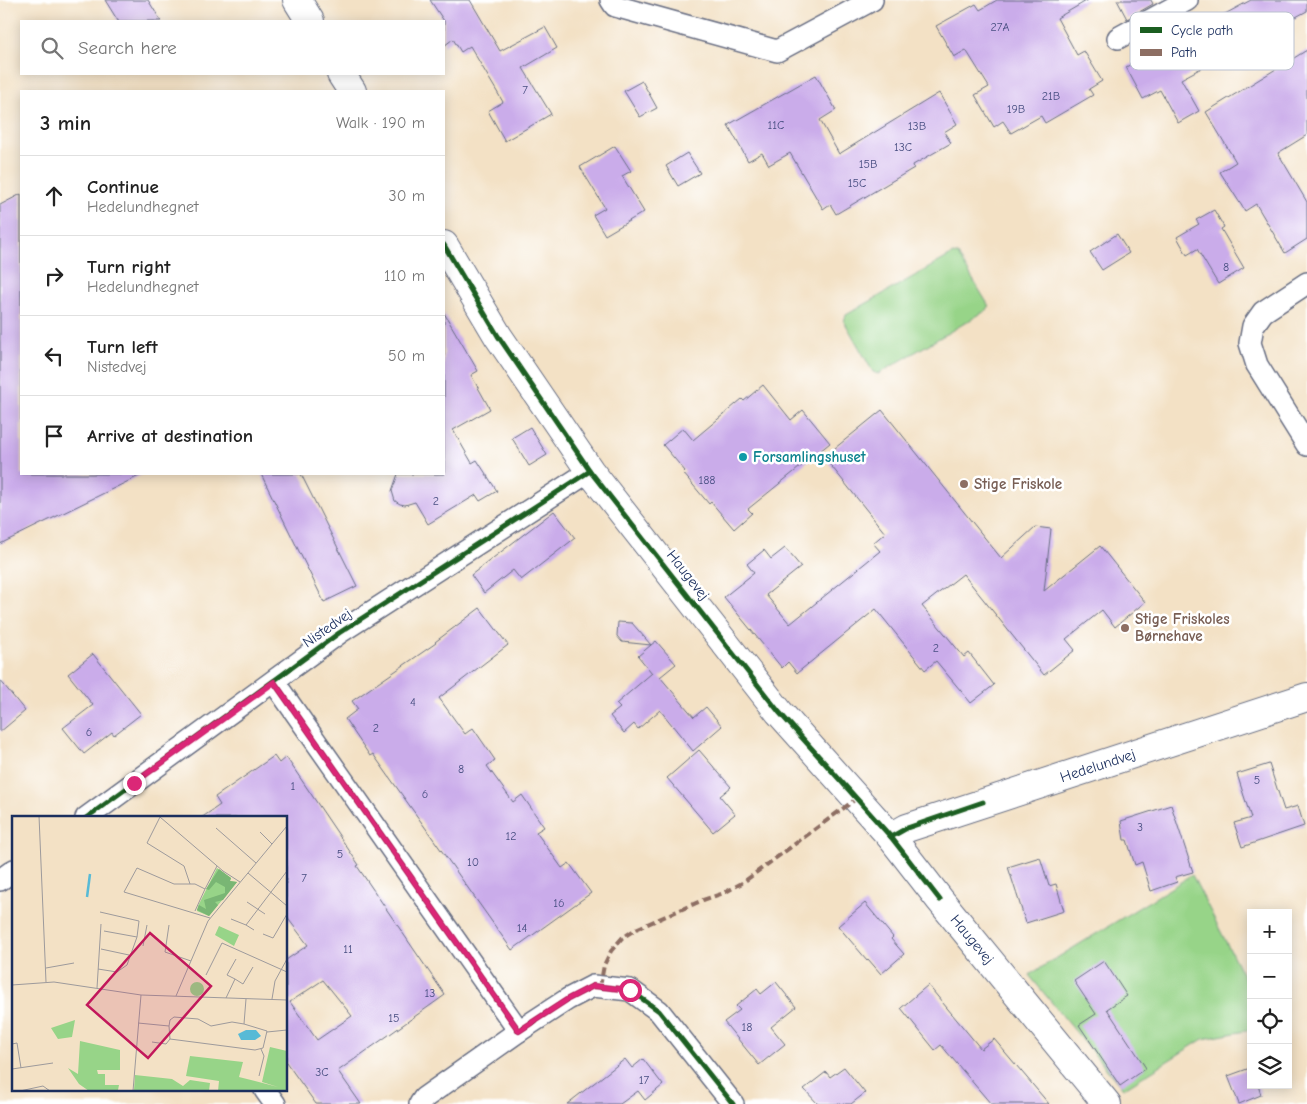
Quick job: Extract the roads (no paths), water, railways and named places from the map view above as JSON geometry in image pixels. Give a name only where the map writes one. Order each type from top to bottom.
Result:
[{"type":"street","points":[[297,0],[309,20]]},
{"type":"street","points":[[611,0],[615,6],[777,51],[872,0]]},
{"type":"street","points":[[1165,12],[1187,0]]},
{"type":"street","points":[[1118,38],[1130,31]]},
{"type":"street","points":[[342,75],[351,90]]},
{"type":"street","name":"Haugevej","points":[[445,247],[498,336],[590,471],[779,712],[891,837],[940,900],[1107,1104]]},
{"type":"street","points":[[1307,283],[1263,312],[1252,326],[1250,343],[1256,365],[1307,445]]},
{"type":"street","name":"Nistedvej","points":[[89,816],[339,633],[590,471]]},
{"type":"street","points":[[274,682],[519,1031]]},
{"type":"street","name":"Hedelundvej","points":[[891,837],[915,825],[1307,697]]},
{"type":"street","points":[[0,880],[12,871]]},
{"type":"street","points":[[420,1104],[424,1098],[519,1031],[568,999],[593,986],[630,990],[659,1011],[733,1104]]},
{"type":"street","points":[[267,1092],[275,1104]]},
{"type":"place","name":"Forsamlingshuset","points":[[743,457]]},
{"type":"place","name":"Stige Friskole","points":[[964,484]]},
{"type":"place","name":"Stige Friskoles Børnehave","points":[[1125,628]]}]
